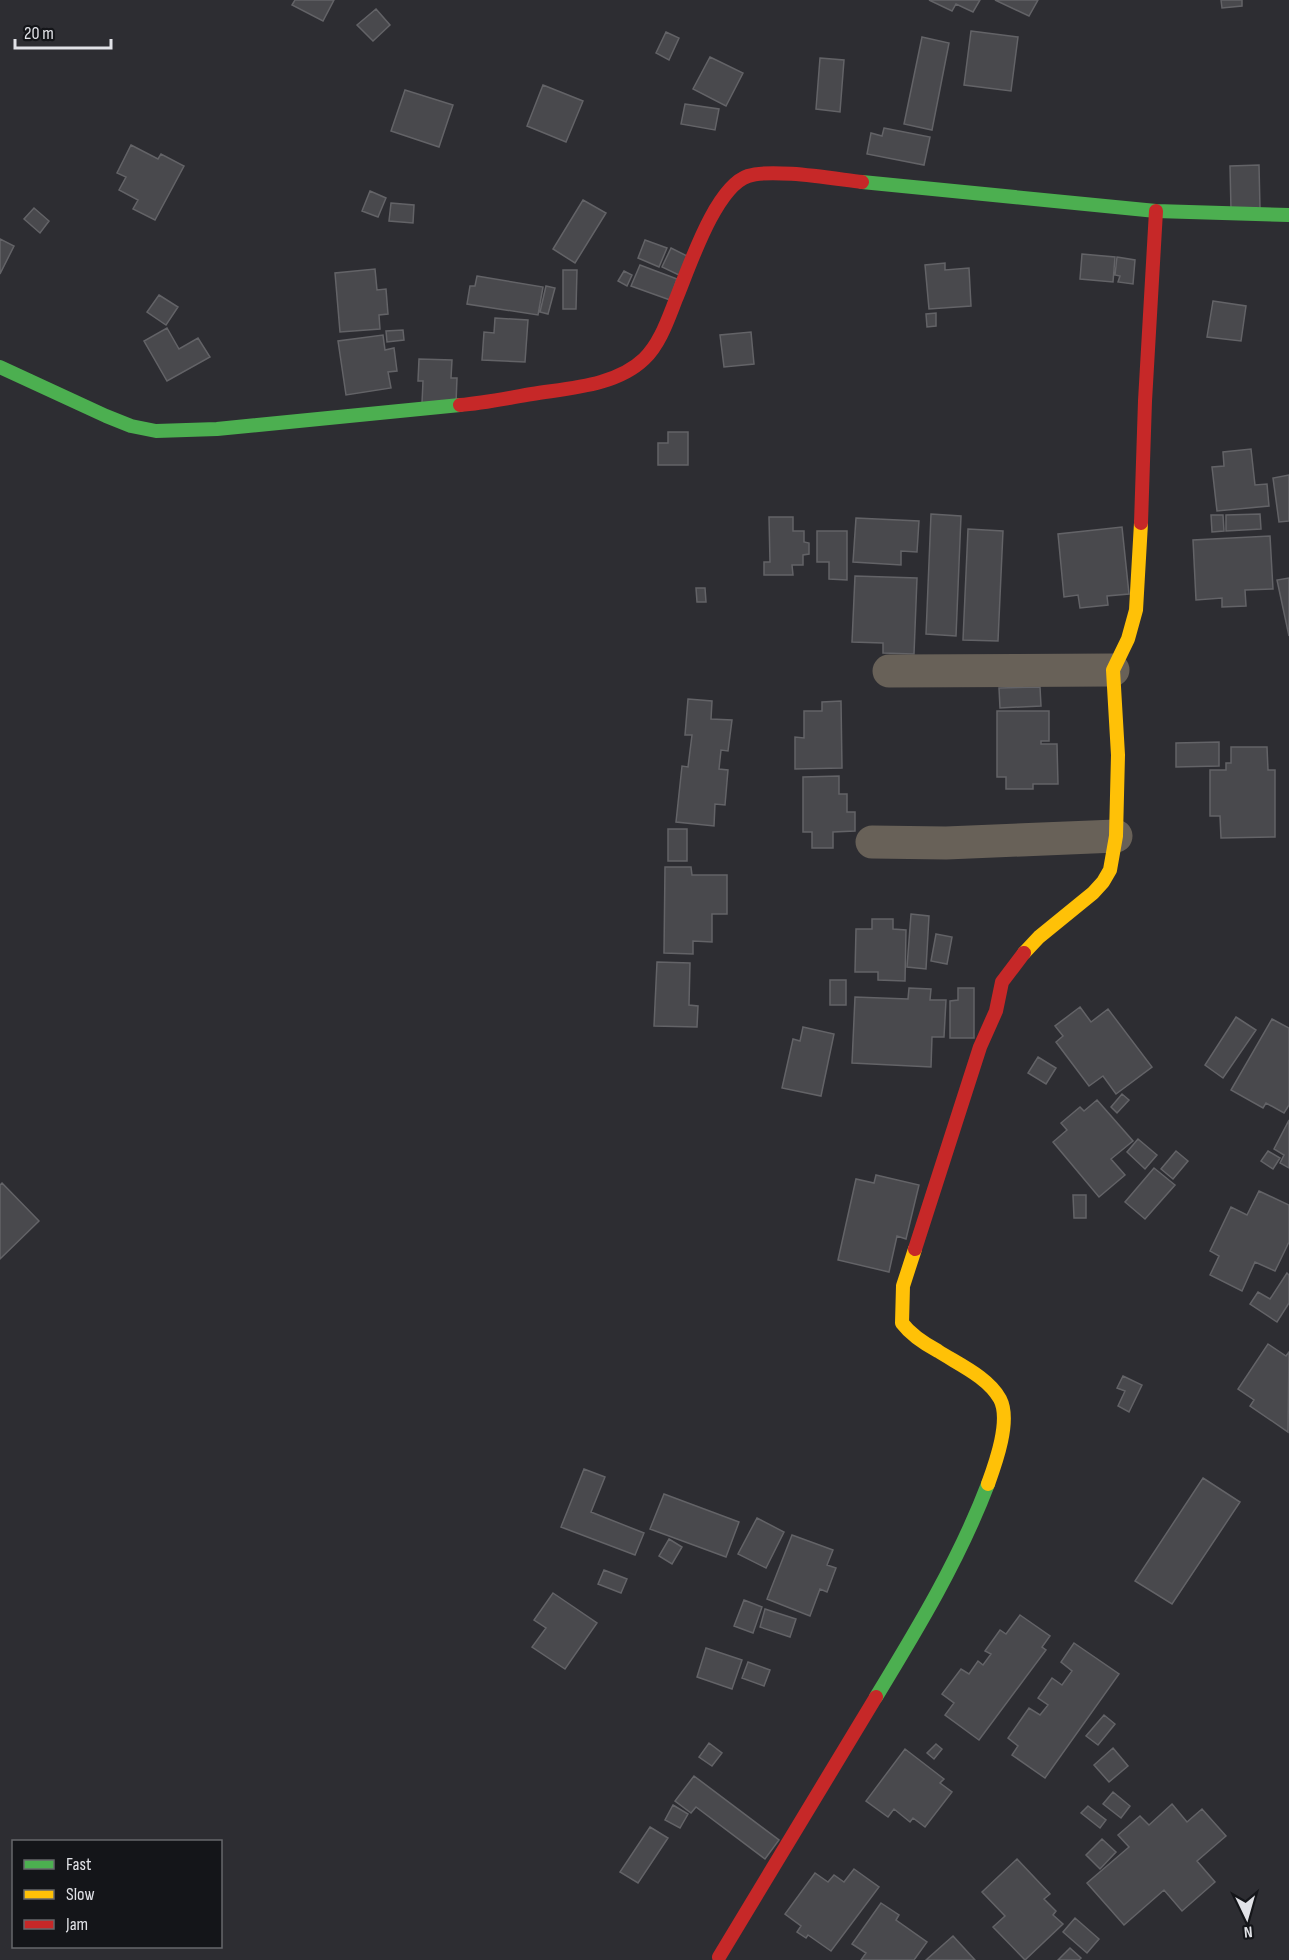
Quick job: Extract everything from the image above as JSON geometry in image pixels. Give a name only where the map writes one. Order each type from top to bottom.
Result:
[{"type":"street","points":[[0,367],[106,416],[131,426],[156,431],[217,429],[471,404],[592,384],[620,375],[644,359],[663,331],[708,224],[720,202],[733,185],[748,176],[771,173],[1156,212],[1289,215]]},
{"type":"street","points":[[719,1956],[931,1606],[956,1560],[994,1468],[1003,1430],[1004,1414],[1001,1401],[991,1387],[917,1338],[903,1325],[901,1316],[903,1286],[980,1047],[996,1011],[1002,982],[1039,937],[1093,893],[1110,870],[1116,836],[1118,755],[1113,670],[1128,639],[1136,610],[1139,582],[1145,400],[1156,212]]},
{"type":"street","points":[[889,671],[1113,670]]},
{"type":"street","points":[[872,842],[988,842],[1116,836]]},
{"type":"building","points":[[295,0],[334,0],[323,21],[292,5]]},
{"type":"building","points":[[929,0],[980,0],[973,12],[956,4],[952,11]]},
{"type":"building","points":[[995,0],[1038,0],[1029,16]]},
{"type":"building","points":[[1221,0],[1242,0],[1242,6],[1222,8]]},
{"type":"building","points":[[376,9],[390,25],[373,41],[357,25]]},
{"type":"building","points":[[971,31],[1018,37],[1011,91],[964,85]]},
{"type":"building","points":[[666,32],[679,38],[669,60],[656,53]]},
{"type":"building","points":[[922,37],[949,43],[932,130],[904,124]]},
{"type":"building","points":[[710,57],[743,73],[726,106],[693,89]]},
{"type":"building","points":[[820,58],[844,60],[840,112],[816,109]]},
{"type":"building","points":[[543,85],[583,101],[566,142],[527,126]]},
{"type":"building","points":[[405,90],[453,105],[439,147],[391,131]]},
{"type":"building","points":[[685,104],[719,109],[715,130],[681,124]]},
{"type":"building","points":[[884,128],[930,137],[924,165],[867,154],[871,133],[882,136]]},
{"type":"building","points":[[131,145],[158,159],[161,154],[184,166],[155,220],[133,209],[138,200],[119,190],[126,177],[117,173]]},
{"type":"building","points":[[1259,165],[1260,209],[1231,210],[1230,166]]},
{"type":"building","points":[[370,191],[386,198],[378,217],[362,211]]},
{"type":"building","points":[[583,200],[606,213],[575,263],[553,249]]},
{"type":"building","points":[[391,203],[414,205],[413,223],[389,221]]},
{"type":"building","points":[[34,208],[49,221],[40,233],[24,219]]},
{"type":"building","points":[[0,239],[14,246],[0,274]]},
{"type":"building","points":[[645,240],[667,248],[659,267],[638,258]]},
{"type":"building","points":[[671,248],[691,258],[681,276],[662,267]]},
{"type":"building","points":[[1082,254],[1115,257],[1113,282],[1080,279]]},
{"type":"building","points":[[1117,257],[1135,260],[1133,284],[1118,282],[1120,276],[1115,275]]},
{"type":"building","points":[[945,263],[945,270],[969,268],[971,306],[929,309],[925,265]]},
{"type":"building","points":[[640,265],[677,279],[670,300],[631,286]]},
{"type":"building","points":[[375,269],[377,290],[386,289],[388,314],[379,315],[380,329],[340,332],[335,273]]},
{"type":"building","points":[[563,270],[577,270],[576,309],[563,309]]},
{"type":"building","points":[[624,271],[632,275],[627,286],[618,281]]},
{"type":"building","points":[[477,276],[543,287],[538,315],[467,304],[470,286],[475,286]]},
{"type":"building","points":[[546,286],[555,288],[548,314],[540,312]]},
{"type":"building","points":[[159,295],[178,307],[166,325],[147,312]]},
{"type":"building","points":[[1213,301],[1246,306],[1241,341],[1207,337]]},
{"type":"building","points":[[936,313],[936,326],[927,327],[926,314]]},
{"type":"building","points":[[495,318],[528,320],[525,362],[482,360],[484,332],[494,333]]},
{"type":"building","points":[[167,328],[179,349],[198,338],[210,357],[167,381],[144,341]]},
{"type":"building","points":[[403,330],[404,340],[387,342],[386,331]]},
{"type":"building","points":[[751,332],[754,364],[724,367],[720,335]]},
{"type":"building","points":[[383,335],[385,350],[394,348],[397,371],[388,372],[391,388],[346,395],[338,341]]},
{"type":"building","points":[[419,359],[452,360],[451,378],[457,378],[456,403],[422,403],[423,381],[418,381]]},
{"type":"building","points":[[668,432],[688,432],[688,465],[658,465],[658,443],[668,443]]},
{"type":"building","points":[[1251,449],[1255,485],[1267,484],[1269,506],[1217,511],[1212,467],[1224,466],[1223,452]]},
{"type":"building","points":[[1289,475],[1289,521],[1279,522],[1273,478]]},
{"type":"building","points":[[931,514],[961,516],[956,636],[926,634]]},
{"type":"building","points":[[1260,514],[1261,529],[1226,531],[1226,515]]},
{"type":"building","points":[[1211,515],[1223,515],[1224,531],[1212,532]]},
{"type":"building","points":[[769,517],[793,517],[793,531],[804,531],[804,542],[809,543],[809,554],[803,555],[803,565],[792,565],[793,575],[764,575],[764,562],[770,562]]},
{"type":"building","points":[[856,518],[919,521],[917,552],[901,551],[901,565],[853,562]]},
{"type":"building","points":[[1122,527],[1129,594],[1107,596],[1108,605],[1080,608],[1078,595],[1064,597],[1058,534]]},
{"type":"building","points":[[968,529],[1003,531],[998,641],[963,640]]},
{"type":"building","points":[[817,531],[847,531],[847,580],[829,579],[829,562],[817,562]]},
{"type":"building","points":[[1270,536],[1273,589],[1245,590],[1246,606],[1222,607],[1222,598],[1196,600],[1193,540]]},
{"type":"building","points":[[855,576],[917,578],[914,654],[883,653],[883,643],[852,642]]},
{"type":"building","points":[[1289,578],[1289,636],[1277,580]]},
{"type":"building","points":[[696,588],[705,588],[706,602],[697,602]]},
{"type":"building","points":[[1040,687],[1041,706],[1000,708],[999,688]]},
{"type":"building","points":[[688,699],[712,701],[711,719],[732,720],[728,751],[721,750],[719,769],[728,770],[725,805],[715,804],[714,826],[676,822],[682,766],[688,767],[692,735],[685,735]]},
{"type":"building","points":[[841,701],[842,768],[795,769],[795,737],[804,738],[804,711],[822,711],[822,702]]},
{"type":"building","points":[[997,711],[1049,711],[1049,741],[1041,741],[1041,744],[1057,744],[1058,784],[1033,784],[1033,789],[1006,789],[1006,777],[997,777]]},
{"type":"building","points":[[1219,742],[1219,766],[1176,767],[1176,743]]},
{"type":"building","points":[[1231,747],[1267,747],[1268,770],[1275,770],[1275,837],[1221,838],[1220,816],[1210,816],[1210,770],[1226,770],[1226,763],[1231,763]]},
{"type":"building","points":[[839,776],[839,794],[847,794],[847,812],[855,812],[855,831],[833,832],[833,848],[812,848],[812,832],[803,832],[803,777]]},
{"type":"building","points":[[668,829],[687,829],[687,861],[668,861]]},
{"type":"building","points":[[665,867],[691,867],[692,875],[727,875],[727,914],[712,914],[712,942],[693,941],[693,954],[664,953]]},
{"type":"building","points":[[911,914],[929,916],[926,969],[907,967]]},
{"type":"building","points":[[872,919],[893,919],[893,929],[906,930],[905,981],[878,980],[878,972],[855,972],[856,929],[872,929]]},
{"type":"building","points":[[936,934],[952,937],[947,964],[931,961]]},
{"type":"building","points":[[657,962],[690,963],[689,1005],[698,1006],[697,1027],[654,1026]]},
{"type":"building","points":[[830,980],[846,980],[846,1005],[830,1005]]},
{"type":"building","points":[[909,988],[931,989],[930,1000],[946,1000],[944,1037],[932,1037],[931,1067],[852,1063],[855,997],[908,999]]},
{"type":"building","points":[[958,988],[974,988],[974,1038],[950,1038],[950,1001],[958,1000]]},
{"type":"building","points":[[1080,1007],[1091,1022],[1108,1009],[1152,1067],[1116,1094],[1103,1076],[1089,1086],[1056,1042],[1063,1036],[1055,1026]]},
{"type":"building","points":[[1236,1017],[1256,1030],[1223,1078],[1205,1065]]},
{"type":"building","points":[[1272,1019],[1289,1028],[1289,1105],[1284,1113],[1266,1103],[1263,1108],[1231,1090]]},
{"type":"building","points":[[803,1027],[834,1034],[821,1096],[782,1088],[793,1039],[800,1041]]},
{"type":"building","points":[[1038,1057],[1056,1068],[1046,1084],[1028,1073]]},
{"type":"building","points":[[1122,1094],[1129,1100],[1117,1113],[1111,1107]]},
{"type":"building","points":[[1097,1100],[1133,1141],[1111,1159],[1125,1175],[1099,1197],[1053,1142],[1067,1130],[1061,1123],[1080,1107],[1084,1111]]},
{"type":"building","points":[[1289,1120],[1289,1168],[1280,1163],[1284,1155],[1274,1149]]},
{"type":"building","points":[[1138,1139],[1157,1155],[1145,1169],[1127,1152]]},
{"type":"building","points":[[1176,1151],[1188,1161],[1173,1179],[1161,1169]]},
{"type":"building","points":[[1268,1151],[1280,1158],[1273,1169],[1261,1161]]},
{"type":"building","points":[[1154,1168],[1175,1185],[1145,1219],[1125,1202]]},
{"type":"building","points":[[876,1175],[919,1185],[906,1239],[897,1236],[889,1272],[838,1260],[856,1179],[874,1183]]},
{"type":"building","points":[[2,1183],[39,1221],[0,1259],[0,1185]]},
{"type":"building","points":[[1259,1191],[1289,1205],[1289,1242],[1275,1271],[1255,1262],[1242,1291],[1210,1275],[1219,1256],[1210,1251],[1231,1207],[1247,1215]]},
{"type":"building","points":[[1073,1195],[1086,1195],[1086,1218],[1074,1218]]},
{"type":"building","points":[[1287,1273],[1289,1275],[1289,1303],[1277,1322],[1250,1304],[1258,1292],[1270,1299]]},
{"type":"building","points":[[1268,1344],[1286,1356],[1289,1352],[1288,1432],[1250,1406],[1254,1400],[1238,1389]]},
{"type":"building","points":[[1123,1376],[1142,1385],[1129,1412],[1118,1406],[1125,1391],[1117,1388]]},
{"type":"building","points":[[584,1469],[605,1477],[591,1512],[644,1533],[635,1555],[561,1527]]},
{"type":"building","points":[[1203,1478],[1240,1502],[1172,1604],[1135,1581]]},
{"type":"building","points":[[664,1494],[739,1522],[726,1557],[650,1529]]},
{"type":"building","points":[[757,1518],[784,1532],[766,1568],[738,1554]]},
{"type":"building","points":[[792,1535],[833,1550],[827,1565],[836,1568],[827,1592],[820,1589],[810,1616],[767,1599]]},
{"type":"building","points":[[669,1539],[682,1547],[672,1564],[659,1556]]},
{"type":"building","points":[[604,1570],[627,1579],[621,1593],[598,1584]]},
{"type":"building","points":[[553,1593],[597,1623],[565,1669],[532,1647],[546,1628],[534,1620]]},
{"type":"building","points":[[744,1600],[762,1607],[753,1633],[734,1626]]},
{"type":"building","points":[[765,1609],[796,1619],[790,1637],[760,1627]]},
{"type":"building","points":[[1020,1615],[1050,1636],[1042,1647],[1046,1650],[979,1740],[945,1715],[954,1703],[942,1694],[961,1669],[969,1674],[978,1661],[983,1665],[991,1654],[985,1651],[1000,1630],[1006,1634]]},
{"type":"building","points":[[1074,1643],[1119,1674],[1045,1778],[1012,1755],[1018,1746],[1008,1738],[1029,1708],[1040,1715],[1048,1705],[1038,1698],[1052,1678],[1062,1685],[1072,1671],[1061,1662]]},
{"type":"building","points":[[706,1648],[742,1660],[732,1689],[697,1677]]},
{"type":"building","points":[[748,1662],[770,1670],[764,1686],[742,1678]]},
{"type":"building","points":[[1104,1715],[1115,1724],[1098,1745],[1086,1736]]},
{"type":"building","points":[[709,1743],[722,1753],[712,1766],[699,1757]]},
{"type":"building","points":[[936,1744],[942,1749],[934,1759],[927,1753]]},
{"type":"building","points":[[1113,1748],[1128,1766],[1109,1782],[1094,1765]]},
{"type":"building","points":[[905,1749],[944,1779],[940,1783],[952,1792],[925,1827],[913,1818],[910,1822],[894,1809],[888,1817],[866,1801]]},
{"type":"building","points":[[694,1776],[779,1840],[765,1859],[696,1807],[691,1813],[675,1801]]},
{"type":"building","points":[[1113,1792],[1130,1806],[1121,1818],[1103,1804]]},
{"type":"building","points":[[1172,1804],[1187,1822],[1202,1809],[1226,1836],[1197,1861],[1215,1882],[1182,1911],[1164,1890],[1124,1925],[1087,1883],[1129,1847],[1118,1835],[1140,1816],[1149,1825]]},
{"type":"building","points":[[673,1805],[688,1814],[680,1828],[665,1820]]},
{"type":"building","points":[[1088,1806],[1106,1820],[1100,1828],[1081,1813]]},
{"type":"building","points":[[650,1827],[668,1838],[638,1883],[620,1872]]},
{"type":"building","points":[[1102,1839],[1116,1852],[1100,1869],[1086,1855]]},
{"type":"building","points":[[1017,1859],[1050,1894],[1044,1899],[1056,1911],[1053,1915],[1063,1924],[1025,1960],[993,1927],[1005,1916],[982,1892]]},
{"type":"building","points":[[854,1869],[879,1887],[831,1951],[808,1935],[806,1938],[797,1932],[801,1926],[785,1914],[815,1873],[828,1882],[834,1875],[844,1882]]},
{"type":"building","points":[[881,1903],[899,1915],[896,1920],[927,1942],[914,1960],[861,1960],[866,1953],[852,1944]]},
{"type":"building","points":[[1075,1918],[1099,1939],[1087,1953],[1063,1932]]},
{"type":"building","points":[[953,1936],[975,1960],[926,1960]]},
{"type":"building","points":[[1070,1948],[1081,1958],[1079,1960],[1058,1960]]},
{"type":"traffic: fast","points":[[862,182],[1156,211],[1289,215]]},
{"type":"traffic: fast","points":[[0,367],[106,416],[131,426],[156,431],[217,429],[460,405]]},
{"type":"traffic: fast","points":[[876,1697],[951,1567],[988,1484]]},
{"type":"traffic: slow","points":[[1024,953],[1039,937],[1093,893],[1110,870],[1116,836],[1118,755],[1113,670],[1128,639],[1136,610],[1141,523]]},
{"type":"traffic: slow","points":[[915,1249],[903,1286],[902,1323],[923,1342],[988,1384],[995,1391],[1003,1408],[1001,1441],[988,1484]]},
{"type":"traffic: jam","points":[[460,405],[591,384],[620,375],[633,368],[650,353],[663,331],[704,230],[714,212],[736,183],[748,176],[772,173],[862,182]]},
{"type":"traffic: jam","points":[[1141,523],[1145,401],[1156,211]]},
{"type":"traffic: jam","points":[[915,1249],[980,1047],[996,1011],[1002,982],[1024,953]]},
{"type":"traffic: jam","points":[[719,1957],[876,1697]]}]
